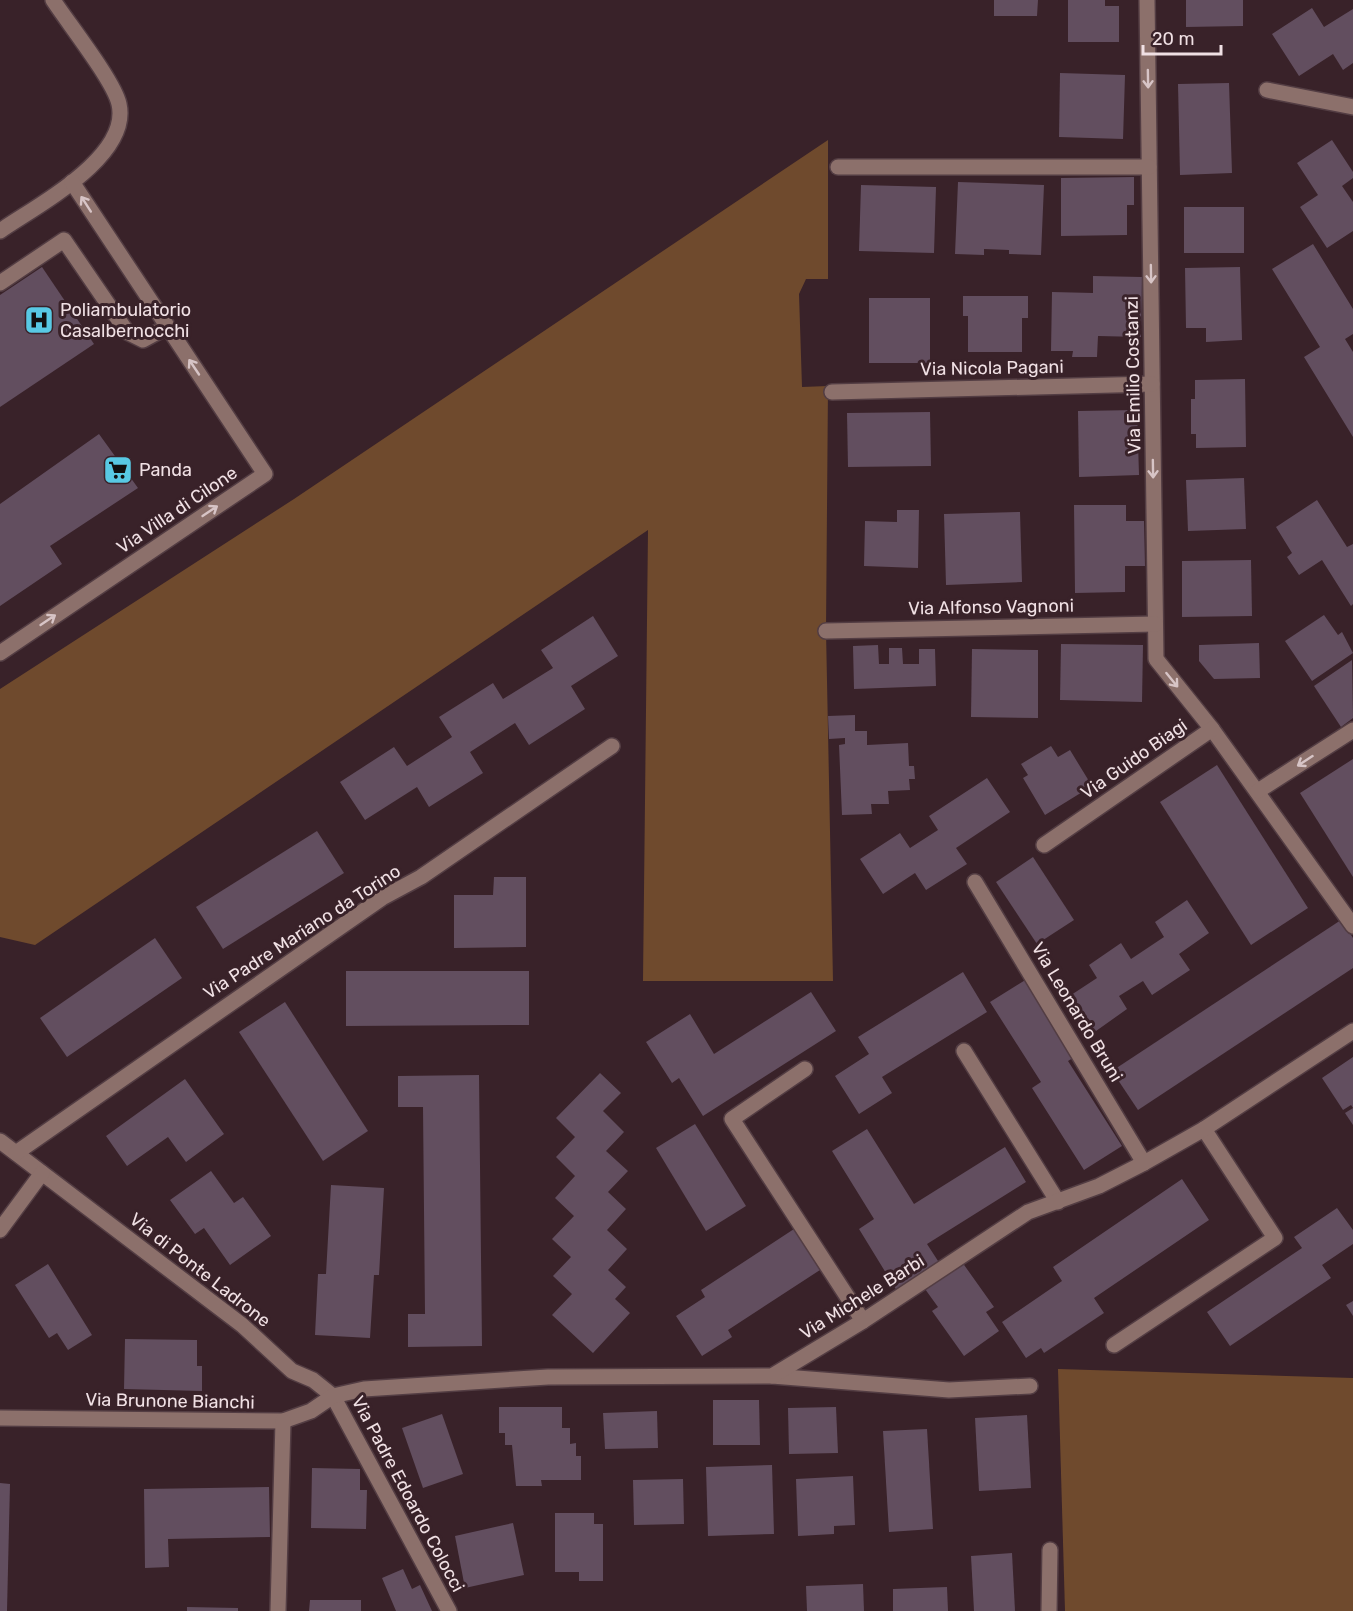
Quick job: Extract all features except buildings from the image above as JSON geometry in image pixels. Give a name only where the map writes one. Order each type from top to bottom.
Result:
[{"type":"street","points":[[0,231],[72,182],[103,157],[117,134],[120,105],[106,79],[53,0]]},
{"type":"street","name":"Via Emilio Costanzi","points":[[1147,0],[1156,659],[1212,729]]},
{"type":"street","points":[[1267,90],[1353,107]]},
{"type":"street","points":[[838,167],[1149,167]]},
{"type":"street","name":"Via Villa di Cilone","points":[[0,653],[265,474],[72,182]]},
{"type":"street","points":[[0,283],[64,240],[128,332],[143,340],[167,327]]},
{"type":"street","name":"Via Nicola Pagani","points":[[832,392],[1152,384]]},
{"type":"street","name":"Via Alfonso Vagnoni","points":[[826,631],[1155,624]]},
{"type":"street","name":"Via Guido Biagi","points":[[1044,845],[1212,729],[1353,926]]},
{"type":"street","points":[[1257,791],[1353,730]]},
{"type":"street","name":"Via Padre Mariano da Torino","points":[[16,1153],[363,911],[421,877],[612,746]]},
{"type":"street","name":"Via Leonardo Bruni","points":[[975,882],[1144,1163]]},
{"type":"street","name":"Via Michele Barbi","points":[[772,1376],[863,1321],[1028,1212],[1099,1186],[1144,1163],[1204,1129],[1353,1031]]},
{"type":"street","points":[[964,1051],[1058,1202]]},
{"type":"street","points":[[805,1069],[732,1119],[863,1321]]},
{"type":"street","points":[[1114,1345],[1275,1238],[1204,1129]]},
{"type":"street","name":"Via di Ponte Ladrone","points":[[0,1141],[242,1325],[292,1371],[313,1380],[333,1396]]},
{"type":"street","points":[[0,1230],[42,1173]]},
{"type":"street","points":[[333,1396],[364,1389],[548,1377],[772,1376],[949,1390],[1030,1386]]},
{"type":"street","name":"Via Brunone Bianchi","points":[[0,1418],[283,1421],[311,1411],[333,1396]]},
{"type":"street","name":"Via Padre Edoardo Colocci","points":[[333,1396],[449,1611]]},
{"type":"street","points":[[278,1611],[283,1421]]},
{"type":"street","points":[[1049,1611],[1050,1550]]},
{"type":"shaded area","points":[[828,140],[828,279],[806,279],[799,294],[802,387],[828,386],[826,631],[833,981],[643,981],[648,530],[35,945],[0,937],[0,689],[294,499]]},
{"type":"shaded area","points":[[1058,1369],[1353,1378],[1353,1611],[1065,1611]]},
{"type":"place","name":"Poliambulatorio Casalbernocchi","points":[[39,320]]},
{"type":"place","name":"Panda","points":[[118,470]]}]
